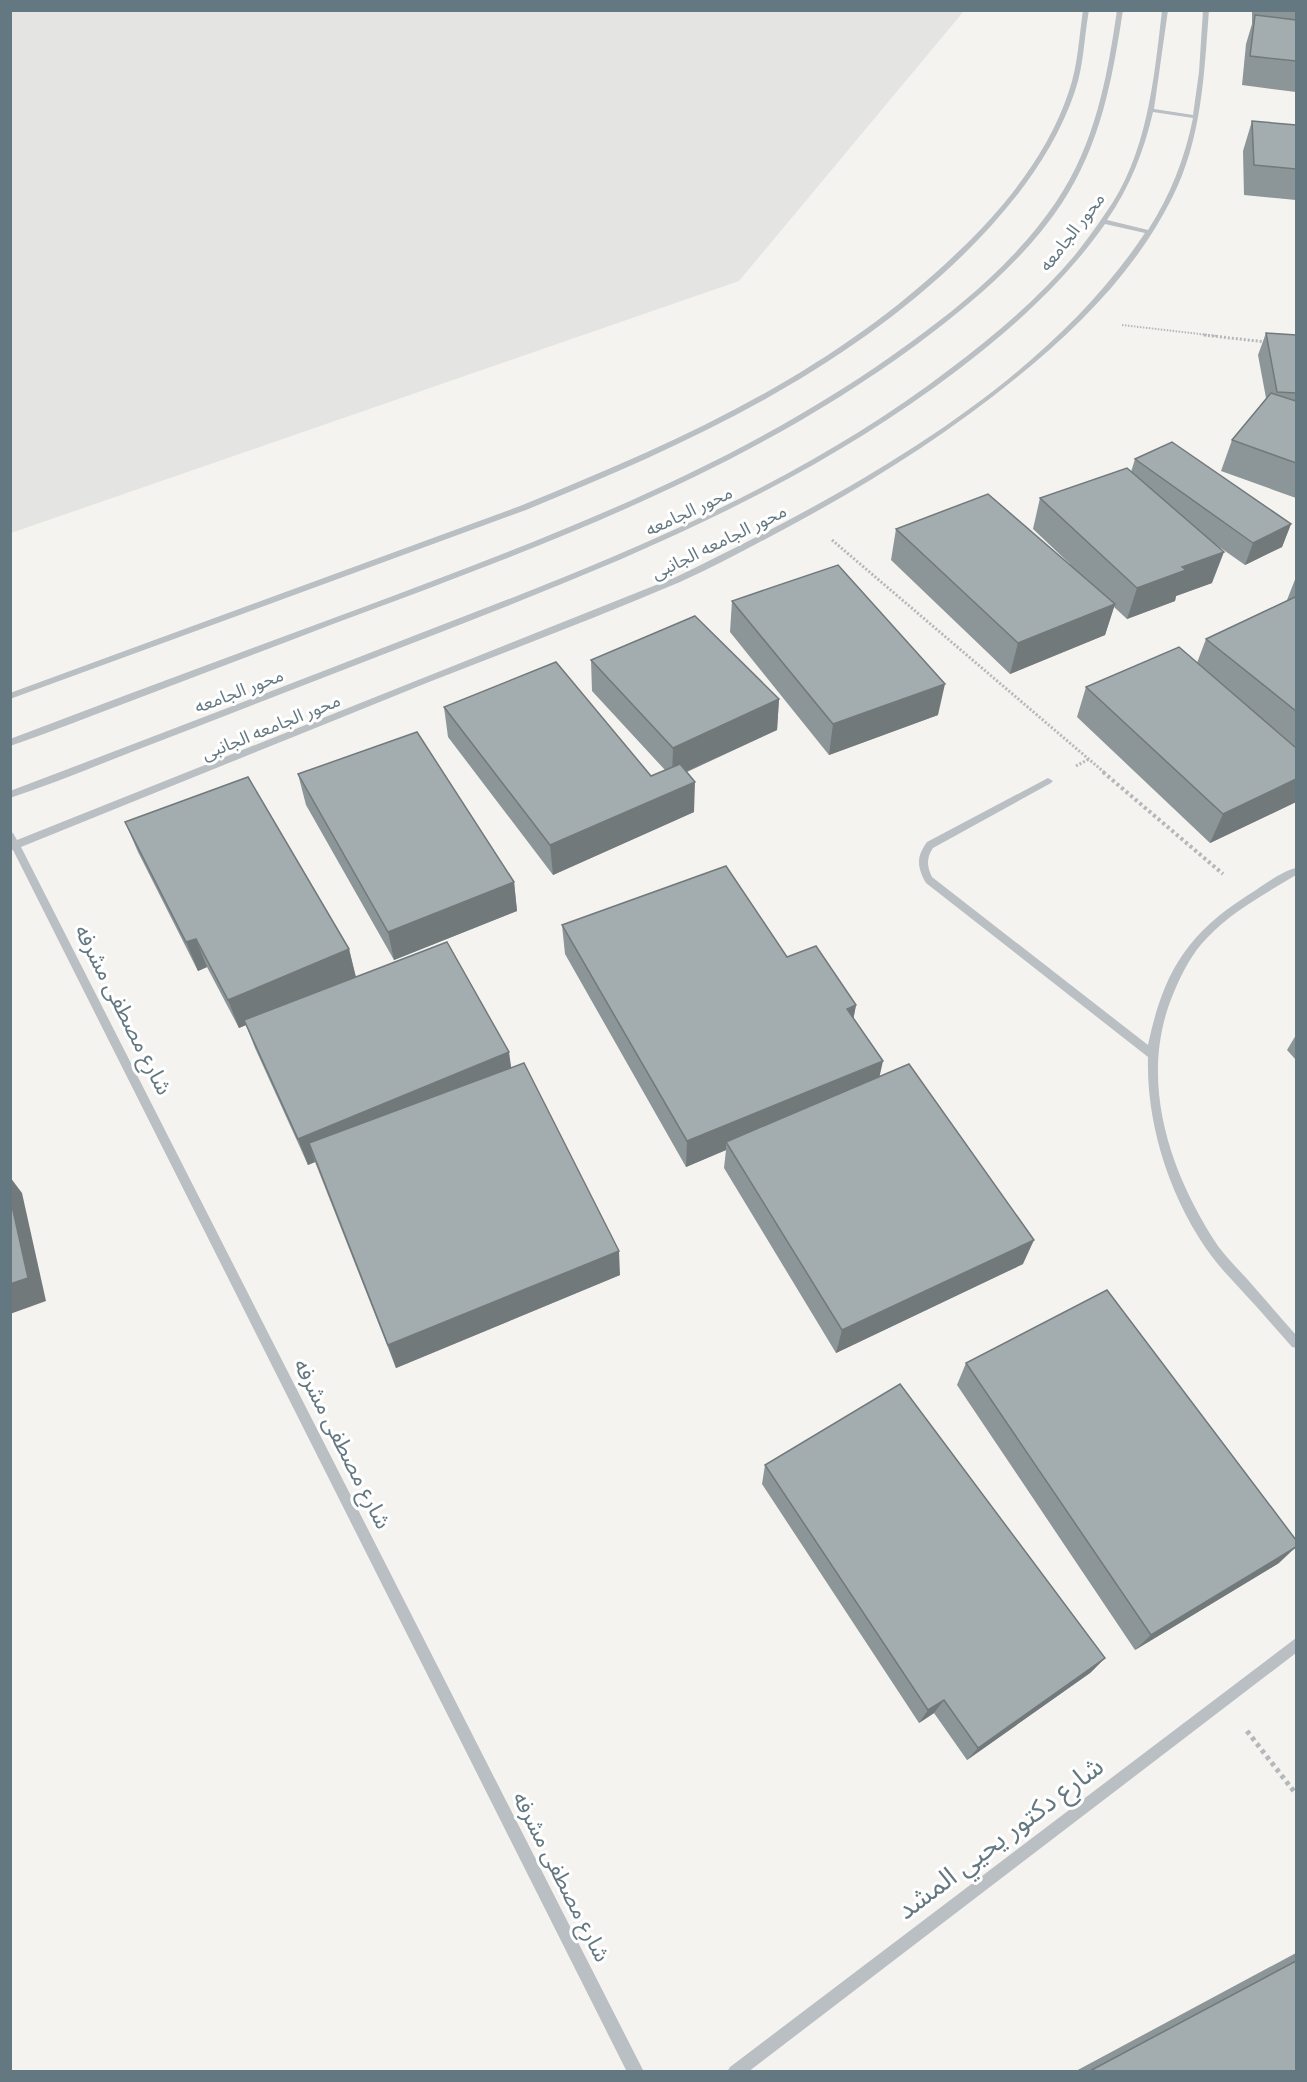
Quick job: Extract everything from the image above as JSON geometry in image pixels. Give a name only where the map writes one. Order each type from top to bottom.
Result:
[{"type":"street","points":[[10,696],[523,508],[594,479],[723,420],[827,361],[872,330],[934,279],[993,220],[1024,181],[1055,129],[1073,89],[1086,10]]},
{"type":"street","name":"محور الجامعه","points":[[10,743],[609,516],[747,450],[871,376],[970,300],[1010,262],[1043,224],[1069,187],[1087,154],[1100,122],[1108,91],[1120,10]]},
{"type":"street","name":"محور الجامعه","points":[[10,795],[575,577],[656,543],[789,477],[858,438],[918,398],[1018,317],[1059,276],[1118,197],[1136,163],[1152,110],[1165,10]]},
{"type":"street","name":"محور الجامعه الجانبى","points":[[12,842],[596,614],[679,579],[805,517],[900,461],[962,418],[1015,376],[1078,319],[1139,249],[1165,207],[1181,171],[1193,135],[1206,10]]},
{"type":"street","points":[[1152,110],[1196,117]]},
{"type":"street","points":[[1102,221],[1149,232]]},
{"type":"street","points":[[1048,781],[930,845],[924,853],[922,862],[924,872],[929,880],[1152,1054]]},
{"type":"street","name":"شارع مصطفى مشرفه","points":[[12,842],[636,2072]]},
{"type":"street","points":[[1296,871],[1224,915],[1201,937],[1168,990],[1158,1021],[1152,1054],[1152,1092],[1159,1130],[1172,1170],[1191,1211],[1216,1253],[1296,1343]]},
{"type":"street","name":"شارع دكتور يحيي المشد","points":[[735,2072],[1296,1646]]},
{"type":"path","points":[[1078,319],[1274,343]]},
{"type":"path","points":[[805,517],[1251,897]]},
{"type":"path","points":[[1224,1701],[1296,1794]]},
{"type":"shaded area","points":[[10,11],[964,11],[739,281],[11,533]]},
{"type":"building","points":[[1255,15],[1296,20],[1296,61],[1250,56]]},
{"type":"building","points":[[1252,121],[1296,125],[1296,169],[1254,165]]},
{"type":"building","points":[[1266,333],[1296,335],[1296,393],[1277,392]]},
{"type":"building","points":[[1271,393],[1296,401],[1296,463],[1232,440]]},
{"type":"building","points":[[1172,442],[1291,524],[1253,543],[1135,459]]},
{"type":"building","points":[[1127,468],[1224,552],[1182,567],[1186,570],[1137,588],[1040,498]]},
{"type":"building","points":[[988,494],[1115,604],[1018,643],[896,529]]},
{"type":"building","points":[[838,565],[945,684],[833,724],[732,601]]},
{"type":"building","points":[[1295,597],[1296,599],[1296,711],[1206,639]]},
{"type":"building","points":[[695,616],[779,699],[673,748],[591,660]]},
{"type":"building","points":[[1179,647],[1296,748],[1296,779],[1223,814],[1086,687]]},
{"type":"building","points":[[556,662],[651,776],[680,764],[695,782],[550,845],[444,707]]},
{"type":"building","points":[[417,732],[514,882],[388,932],[298,774]]},
{"type":"building","points":[[248,777],[349,949],[228,1000],[196,939],[186,942],[125,822]]},
{"type":"building","points":[[726,866],[787,957],[816,946],[856,1005],[847,1009],[883,1061],[687,1141],[562,925]]},
{"type":"building","points":[[447,942],[509,1052],[298,1139],[244,1020]]},
{"type":"building","points":[[524,1063],[619,1251],[388,1345],[309,1143]]},
{"type":"building","points":[[909,1064],[1034,1240],[842,1330],[726,1142]]},
{"type":"building","points":[[10,1197],[28,1278],[10,1284]]},
{"type":"building","points":[[1107,1290],[1296,1540],[1296,1547],[1151,1635],[966,1363]]},
{"type":"building","points":[[900,1384],[1105,1658],[978,1748],[944,1700],[928,1710],[765,1465]]},
{"type":"building","points":[[1296,1961],[1296,2072],[1088,2072]]}]
